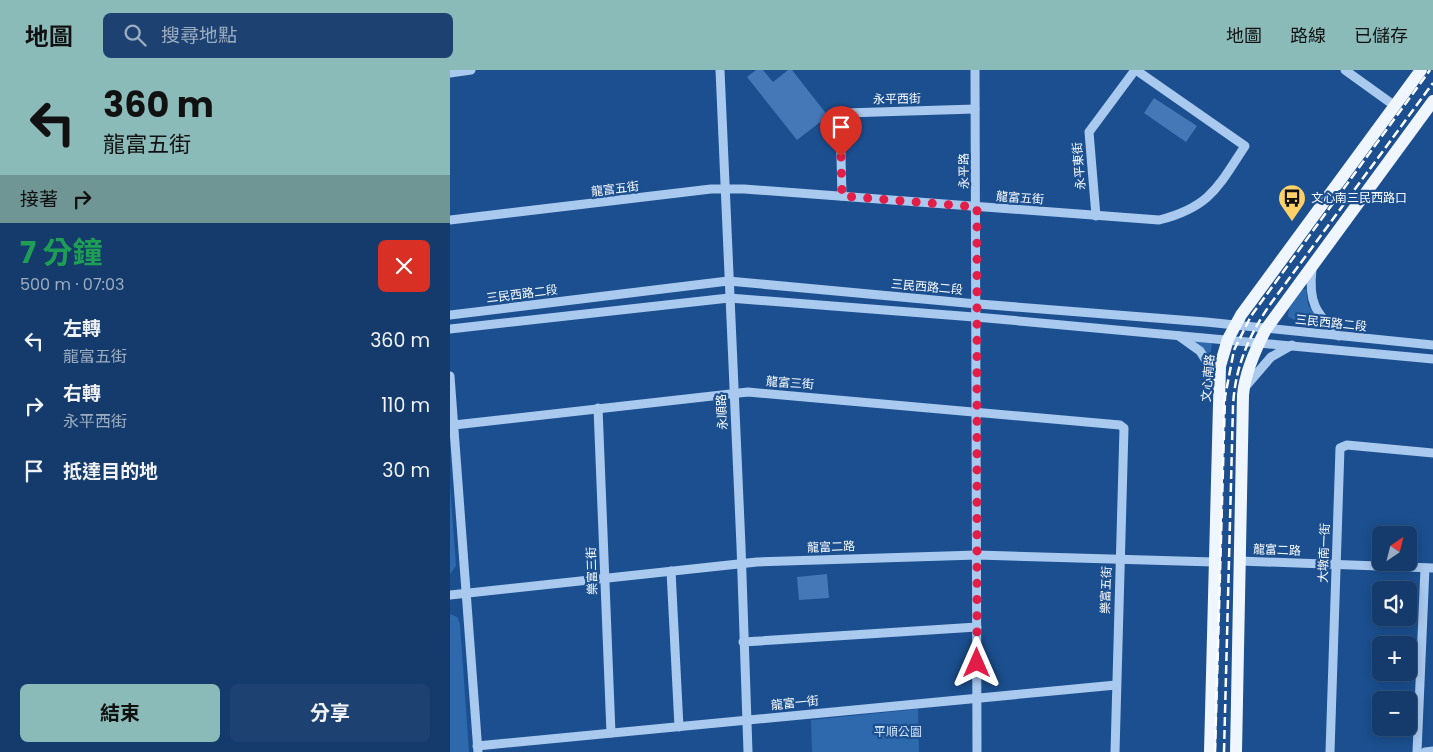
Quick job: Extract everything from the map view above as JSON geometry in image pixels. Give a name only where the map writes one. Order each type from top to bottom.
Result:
[{"type":"main road","name":"文心南路","points":[[1210,752],[1219,381],[1220,366],[1228,339],[1235,325],[1421,70]]},
{"type":"main road","points":[[1236,752],[1244,388],[1251,361],[1266,329],[1433,101]]},
{"type":"street","points":[[450,73],[471,70]]},
{"type":"street","name":"永順路","points":[[720,70],[748,752]]},
{"type":"street","name":"永平路","points":[[975,70],[977,207],[977,752]]},
{"type":"street","name":"龍富五街","points":[[450,220],[711,189],[842,196],[1159,220],[1195,208],[1213,193],[1246,146],[1136,70]]},
{"type":"street","name":"永平東街","points":[[1096,216],[1089,132],[1136,70]]},
{"type":"street","points":[[1345,70],[1395,106]]},
{"type":"street","name":"永平西街","points":[[842,196],[840,118],[845,113],[975,109]]},
{"type":"street","points":[[1313,263],[1310,285],[1312,301],[1318,314],[1338,336]]},
{"type":"street","name":"三民西路二段","points":[[450,315],[728,281],[1235,325],[1433,345]]},
{"type":"street","name":"三民西路二段","points":[[450,330],[729,298],[977,317],[1433,359]]},
{"type":"street","points":[[1177,335],[1200,352],[1219,381]]},
{"type":"street","points":[[1244,388],[1271,357],[1292,345]]},
{"type":"street","points":[[450,376],[477,749]]},
{"type":"street","name":"龍富三街","points":[[454,425],[748,392],[1120,424],[1124,428]]},
{"type":"street","name":"樂富三街","points":[[598,408],[611,733]]},
{"type":"street","name":"樂富五街","points":[[1115,752],[1124,428]]},
{"type":"street","name":"大墩南一街","points":[[1330,752],[1340,448],[1347,444],[1433,452]]},
{"type":"street","name":"龍富二路","points":[[450,595],[741,564],[977,554],[1214,562]]},
{"type":"street","name":"龍富二路","points":[[1240,561],[1429,568]]},
{"type":"street","points":[[1417,752],[1429,568]]},
{"type":"street","points":[[671,571],[679,726]]},
{"type":"street","points":[[743,642],[977,627]]},
{"type":"street","name":"龍富一街","points":[[477,749],[679,726],[1116,685]]},
{"type":"street","points":[[1425,752],[1433,751]]},
{"type":"green space","points":[[1306,289],[1308,305],[1318,319],[1317,322],[1295,320],[1288,317],[1289,308],[1302,290]]},
{"type":"green space","points":[[1194,341],[1212,343],[1210,359]]},
{"type":"green space","points":[[450,486],[456,566],[450,574]]},
{"type":"green space","points":[[450,614],[457,617],[460,624],[469,752],[450,752]]},
{"type":"green space","name":"平順公園","points":[[918,709],[919,752],[812,752],[811,720]]},
{"type":"building","points":[[756,70],[763,70],[773,82],[788,70],[792,70],[828,116],[797,140],[747,77]]},
{"type":"building","points":[[1154,98],[1197,126],[1186,142],[1144,113]]},
{"type":"building","points":[[827,574],[829,598],[799,600],[797,577]]},
{"type":"railway","points":[[1215,752],[1225,397],[1234,350],[1251,316],[1430,70]]},
{"type":"railway","points":[[1224,752],[1233,406],[1234,392],[1244,353],[1255,329],[1269,306],[1433,83]]},
{"type":"place","name":"文心南三民西路口","points":[[1292,222]]},
{"type":"route","points":[[841,157],[842,196],[977,207],[977,663]]}]
